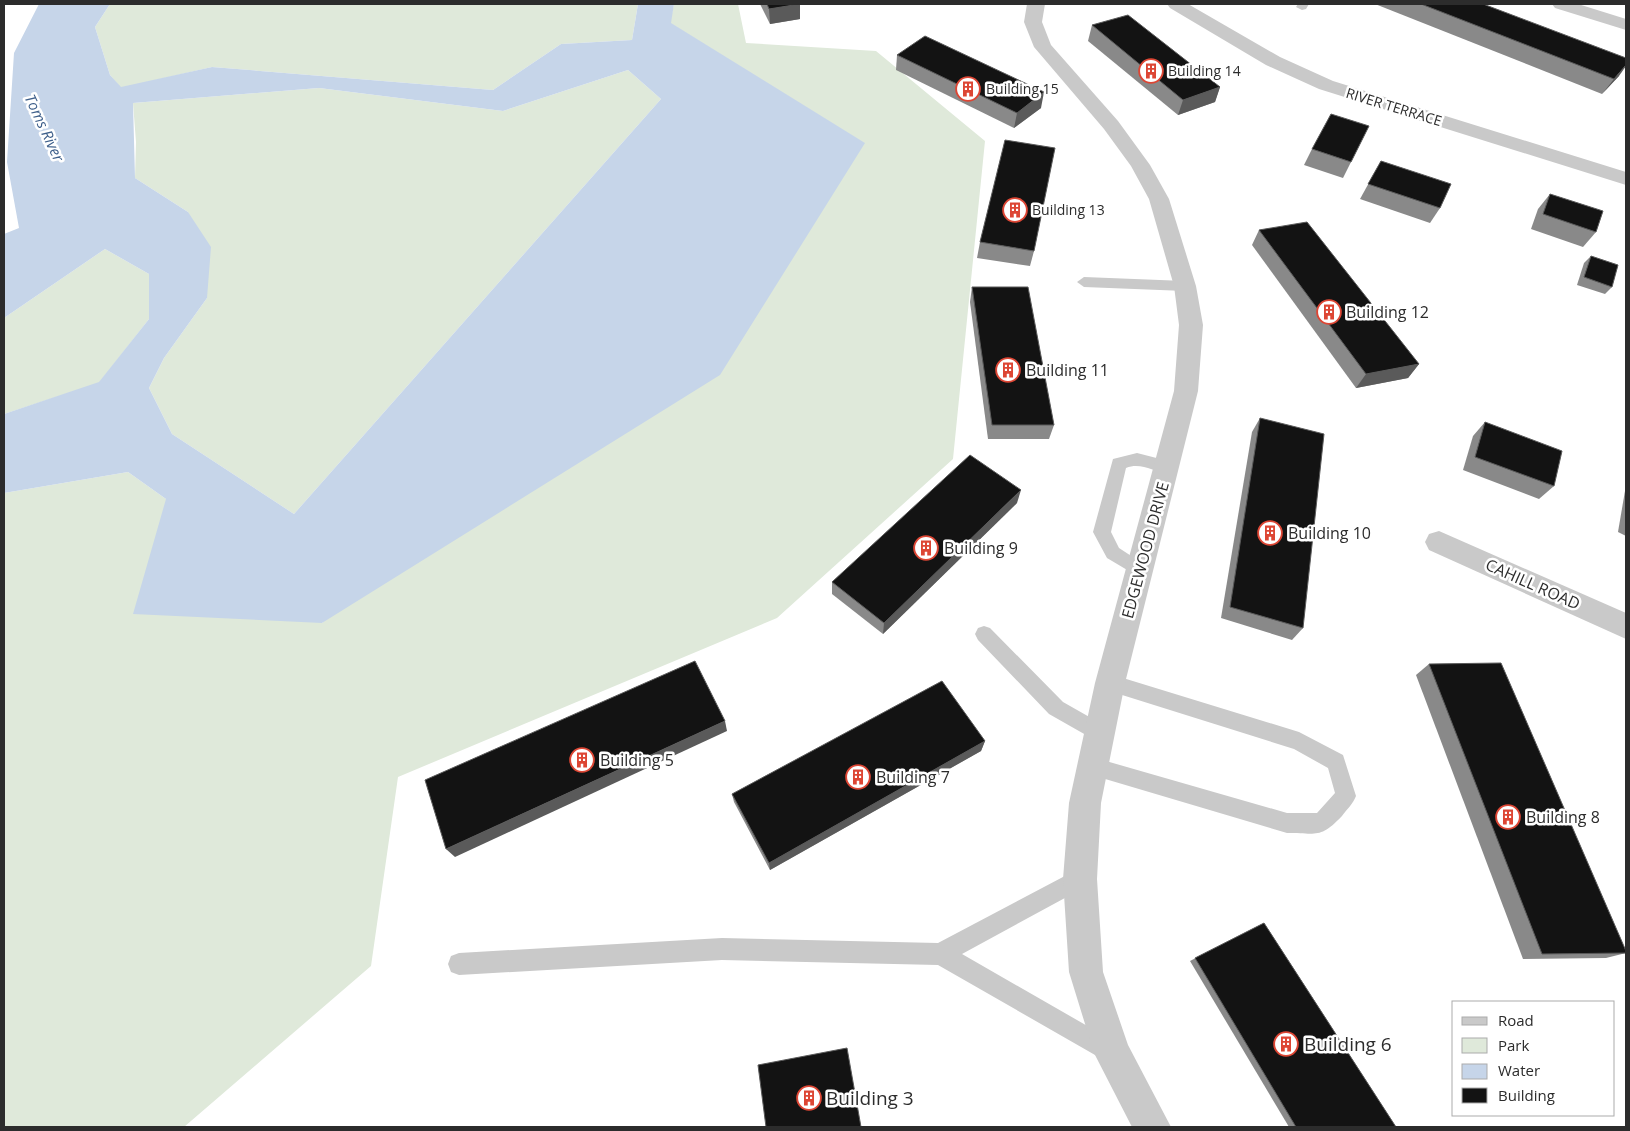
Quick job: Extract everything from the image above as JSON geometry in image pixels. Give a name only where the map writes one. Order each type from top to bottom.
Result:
[{"type":"street","name":"EDGEWOOD DRIVE","points":[[1036,4],[1033,22],[1043,47],[1111,125],[1140,165],[1159,199],[1185,286],[1191,325],[1186,391],[1110,684],[1092,766],[1085,803],[1080,879],[1086,972],[1112,1053],[1152,1127]]},
{"type":"street","name":"RIVER TERRACE","points":[[1176,4],[1274,61],[1326,85],[1626,179]]},
{"type":"street","points":[[1561,4],[1590,8],[1626,25]]},
{"type":"street","name":"CAHILL ROAD","points":[[1439,542],[1626,626]]},
{"type":"lane","points":[[1084,282],[1185,286]]},
{"type":"lane","points":[[1139,570],[1113,553],[1102,532],[1119,464],[1130,459],[1145,459],[1166,467]]},
{"type":"lane","points":[[984,634],[1056,708],[1100,733]]},
{"type":"lane","points":[[1092,766],[1287,823],[1321,823],[1346,796],[1336,762],[1299,742],[1110,684]]},
{"type":"lane","points":[[940,954],[1080,879]]},
{"type":"lane","points":[[459,964],[722,949],[940,954],[1112,1053]]},
{"type":"green space","points":[[110,4],[638,4],[632,40],[561,44],[493,90],[212,67],[121,88],[110,75],[95,27]]},
{"type":"green space","points":[[674,4],[738,4],[746,43],[876,51],[985,141],[953,459],[777,618],[398,777],[371,966],[184,1127],[4,1127],[4,493],[128,472],[166,499],[322,623],[864,143],[670,23]]},
{"type":"green space","points":[[628,70],[661,99],[294,514],[172,434],[149,388],[164,358],[207,298],[188,212],[135,178],[136,142],[133,103],[319,88],[503,111]]},
{"type":"green space","points":[[105,249],[149,274],[149,319],[99,383],[4,414],[4,318]]},
{"type":"water","name":"Toms River","points":[[39,4],[110,4],[95,27],[110,75],[121,87],[212,67],[493,90],[561,44],[632,40],[638,4],[674,4],[671,23],[865,143],[720,375],[322,623],[133,614],[166,499],[128,472],[4,493],[4,414],[99,382],[149,319],[149,274],[105,249],[4,318],[4,234],[19,228],[7,162],[14,53]],"holes":[[[628,70],[661,99],[294,514],[172,434],[149,388],[164,358],[207,298],[211,247],[188,212],[135,178],[133,103],[319,88],[503,111]]]},
{"type":"building","points":[[767,4],[800,4],[769,9]]},
{"type":"building","points":[[1421,4],[1483,4],[1626,58],[1626,65],[1614,79]]},
{"type":"building","points":[[1128,15],[1220,87],[1183,100],[1092,25]]},
{"type":"building","points":[[925,36],[1044,92],[1017,113],[897,55]]},
{"type":"building","points":[[1331,114],[1369,126],[1351,162],[1312,149]]},
{"type":"building","name":"Building 13","points":[[1005,140],[1055,148],[1034,251],[980,242]]},
{"type":"building","points":[[1381,161],[1451,184],[1440,208],[1368,184]]},
{"type":"building","points":[[1550,194],[1603,211],[1596,232],[1543,214]]},
{"type":"building","points":[[1307,222],[1419,364],[1366,374],[1259,230]]},
{"type":"building","points":[[1591,256],[1618,265],[1612,287],[1584,277]]},
{"type":"building","name":"Building 11","points":[[972,287],[1028,287],[1054,425],[992,425]]},
{"type":"building","name":"Building 10","points":[[1260,418],[1324,434],[1303,628],[1230,607]]},
{"type":"building","points":[[1485,422],[1562,451],[1554,486],[1475,457]]},
{"type":"building","name":"Building 9","points":[[970,455],[1021,490],[884,623],[832,582]]},
{"type":"building","name":"Building 5","points":[[695,661],[725,721],[446,849],[425,780]]},
{"type":"building","name":"Building 8","points":[[1501,663],[1626,953],[1542,954],[1429,664]]},
{"type":"building","name":"Building 7","points":[[942,681],[985,741],[769,863],[732,794]]},
{"type":"building","name":"Building 6","points":[[1264,923],[1396,1127],[1296,1127],[1195,958]]},
{"type":"building","name":"Building 3","points":[[847,1048],[861,1127],[766,1127],[758,1065]]},
{"type":"place","name":"Building 14","points":[[1151,71]]},
{"type":"place","name":"Building 15","points":[[968,89]]},
{"type":"place","name":"Building 13","points":[[1015,210]]},
{"type":"place","name":"Building 12","points":[[1329,312]]},
{"type":"place","name":"Building 11","points":[[1008,370]]},
{"type":"place","name":"Building 10","points":[[1270,533]]},
{"type":"place","name":"Building 9","points":[[926,548]]},
{"type":"place","name":"Building 5","points":[[582,760]]},
{"type":"place","name":"Building 7","points":[[858,777]]},
{"type":"place","name":"Building 8","points":[[1508,817]]},
{"type":"place","name":"Building 6","points":[[1286,1044]]},
{"type":"place","name":"Building 3","points":[[809,1098]]}]
